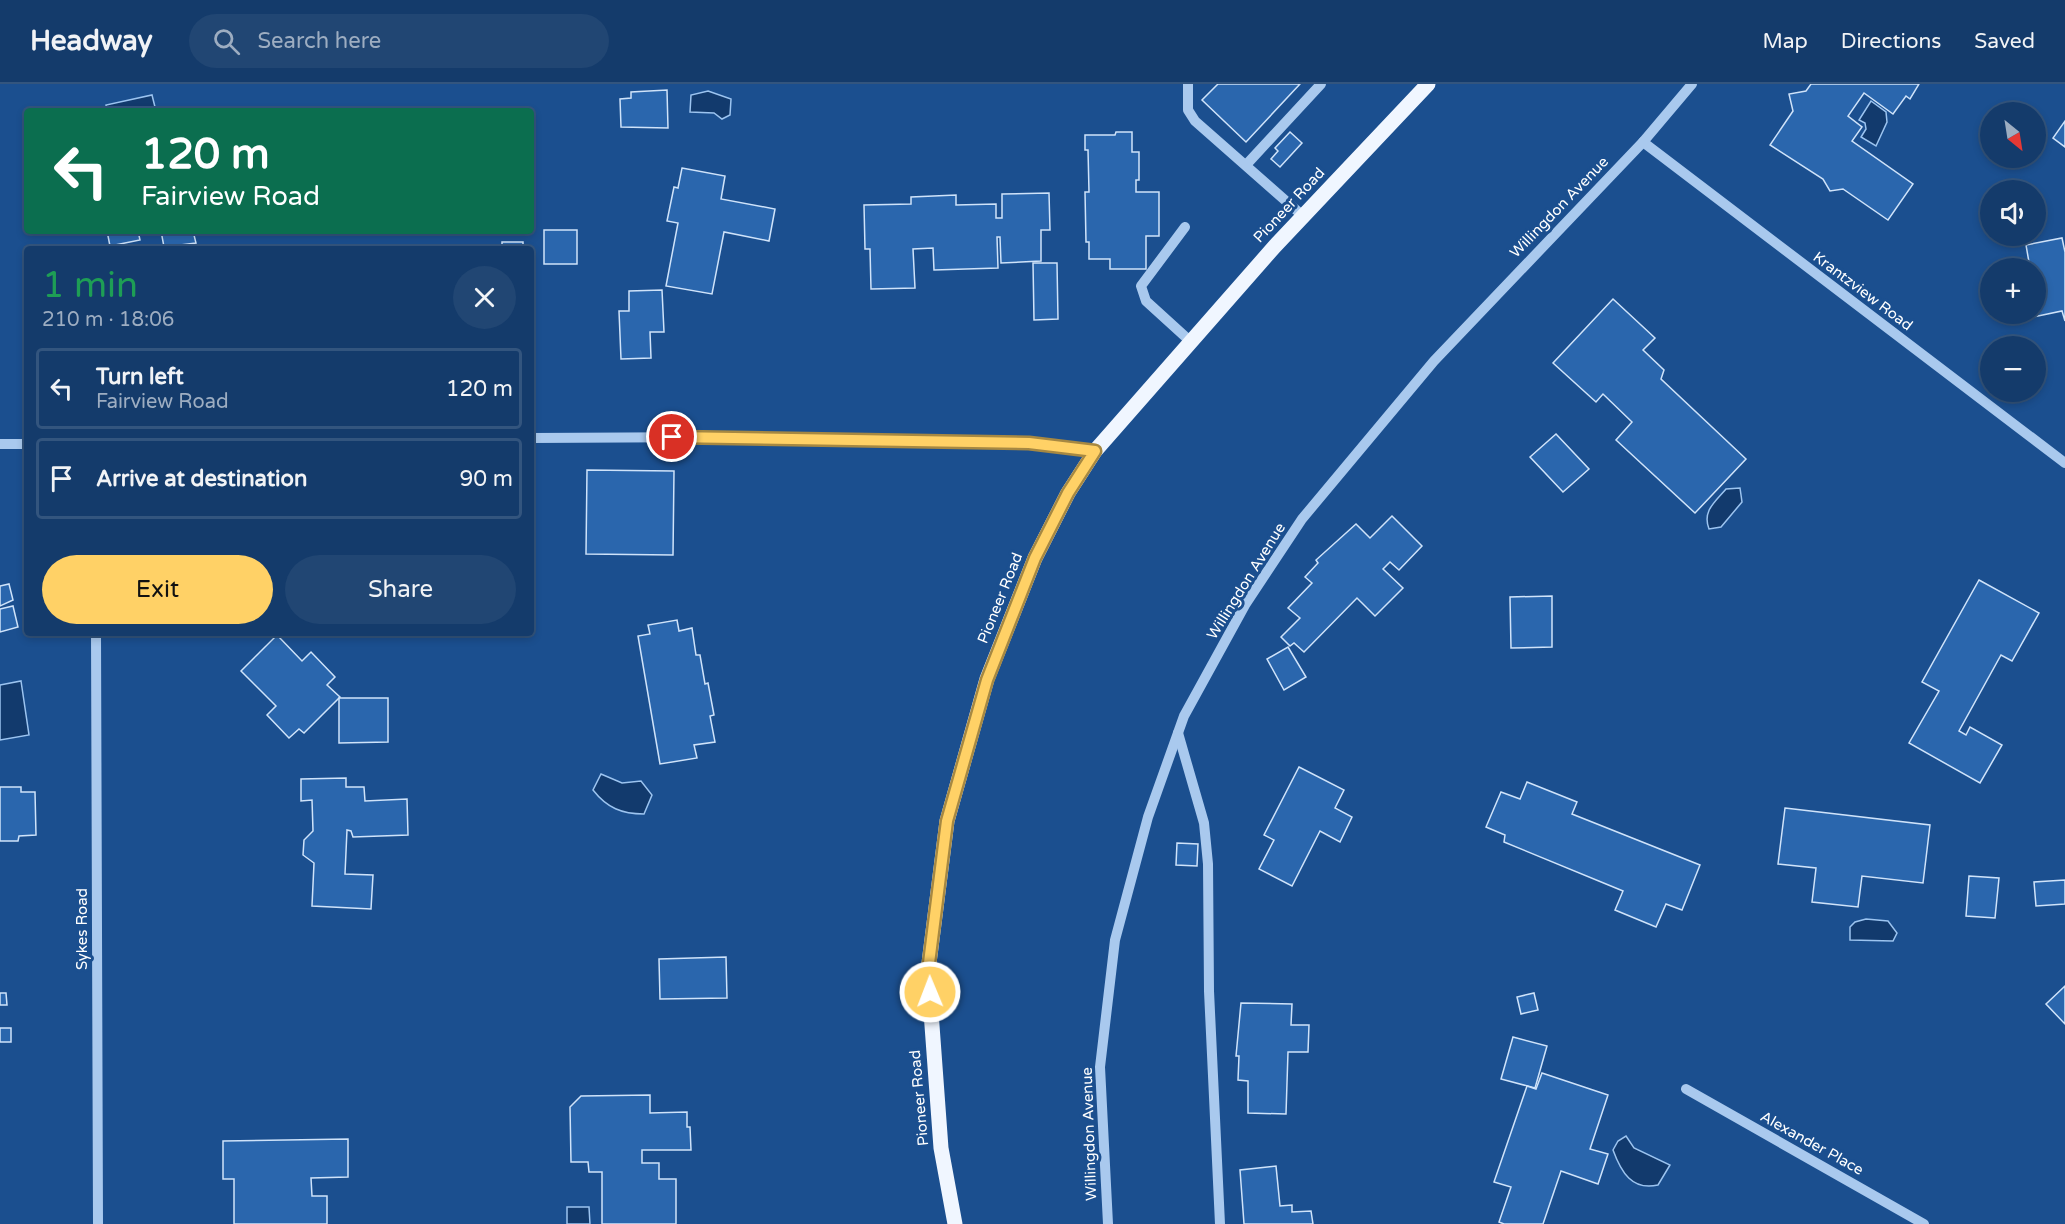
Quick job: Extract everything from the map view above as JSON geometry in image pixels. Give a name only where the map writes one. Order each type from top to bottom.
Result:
[{"type":"main road","name":"Pioneer Road","points":[[955,1224],[941,1148],[928,971],[947,821],[987,680],[1035,558],[1068,493],[1095,451],[1303,216],[1428,84]]},
{"type":"street","points":[[1188,84],[1188,110],[1195,121],[1303,216]]},
{"type":"street","points":[[1246,165],[1321,84]]},
{"type":"street","name":"Willingdon Avenue","points":[[1107,1224],[1100,1067],[1115,940],[1148,817],[1184,716],[1245,605],[1302,519],[1434,360],[1643,142],[1692,84]]},
{"type":"street","name":"Krantzview Road","points":[[1643,142],[2065,463]]},
{"type":"street","points":[[1185,227],[1141,286],[1146,300],[1190,341]]},
{"type":"street","points":[[534,438],[719,437],[1029,443],[1095,451]]},
{"type":"street","points":[[0,444],[24,444]]},
{"type":"street","name":"Sykes Road","points":[[96,636],[98,1224]]},
{"type":"street","points":[[1178,733],[1204,823],[1208,864],[1209,991],[1220,1224]]},
{"type":"street","name":"Alexander Place","points":[[1686,1089],[1924,1224]]},
{"type":"water","points":[[708,91],[731,99],[730,115],[722,119],[714,113],[690,112],[691,95]]},
{"type":"water","points":[[152,95],[155,108],[106,108],[106,105]]},
{"type":"water","points":[[1871,101],[1886,112],[1887,122],[1876,146],[1861,137],[1866,129],[1865,123],[1859,120]]},
{"type":"water","points":[[1740,488],[1742,502],[1721,527],[1709,529],[1707,517],[1714,503],[1726,489]]},
{"type":"water","points":[[21,681],[29,735],[0,740],[0,685]]},
{"type":"water","points":[[601,774],[622,783],[641,781],[652,795],[644,814],[629,813],[609,806],[593,790]]},
{"type":"water","points":[[1866,919],[1888,921],[1897,933],[1893,941],[1850,940],[1850,927],[1855,922]]},
{"type":"water","points":[[1626,1136],[1634,1148],[1670,1165],[1658,1185],[1641,1185],[1634,1182],[1620,1166],[1613,1150],[1618,1141]]},
{"type":"water","points":[[567,1207],[589,1207],[590,1224],[567,1224]]},
{"type":"building","points":[[1218,84],[1300,84],[1246,142],[1202,100]]},
{"type":"building","points":[[1811,84],[1919,84],[1910,99],[1906,96],[1893,114],[1864,93],[1848,116],[1862,127],[1852,141],[1913,184],[1888,220],[1843,189],[1830,191],[1823,179],[1770,145],[1793,111],[1789,94],[1806,91]]},
{"type":"building","points":[[667,90],[668,128],[621,127],[620,99],[631,98],[631,92]]},
{"type":"building","points":[[2065,121],[2065,147],[2053,138]]},
{"type":"building","points":[[1116,132],[1132,132],[1132,152],[1139,152],[1139,180],[1136,180],[1136,192],[1159,192],[1159,236],[1146,236],[1146,269],[1110,269],[1110,259],[1089,259],[1089,242],[1086,242],[1085,192],[1089,192],[1088,150],[1085,150],[1085,135],[1115,135]]},
{"type":"building","points":[[1290,132],[1302,143],[1280,167],[1271,159],[1278,151],[1275,148]]},
{"type":"building","points":[[682,168],[725,176],[721,199],[775,209],[769,241],[724,232],[712,294],[666,286],[678,223],[667,221],[674,187],[678,188]]},
{"type":"building","points":[[1049,193],[1050,230],[1041,230],[1041,261],[1001,263],[1000,237],[997,237],[998,268],[934,270],[933,248],[913,249],[915,288],[871,289],[870,249],[865,249],[864,205],[911,204],[911,197],[956,195],[956,205],[996,204],[996,218],[1002,218],[1002,194]]},
{"type":"building","points":[[544,230],[577,230],[577,264],[544,264]]},
{"type":"building","points":[[108,234],[139,234],[140,240],[110,246]]},
{"type":"building","points":[[162,234],[194,234],[196,243],[172,246],[164,246]]},
{"type":"building","points":[[2062,238],[2065,252],[2065,321],[2062,311],[2046,314],[2046,258],[2028,258],[2026,246],[2046,246],[2046,241]]},
{"type":"building","points":[[502,242],[523,242],[523,246],[502,246]]},
{"type":"building","points":[[1033,263],[1057,263],[1058,319],[1034,320]]},
{"type":"building","points":[[662,290],[664,332],[650,332],[651,358],[621,359],[619,311],[629,311],[629,291]]},
{"type":"building","points":[[1613,299],[1655,338],[1643,350],[1664,370],[1661,379],[1746,459],[1695,513],[1616,440],[1632,422],[1603,394],[1596,402],[1553,363]]},
{"type":"building","points":[[1556,434],[1589,469],[1563,492],[1530,457]]},
{"type":"building","points":[[587,470],[674,471],[673,555],[586,554]]},
{"type":"building","points":[[1392,516],[1422,546],[1399,570],[1390,562],[1383,569],[1403,588],[1375,616],[1357,598],[1304,652],[1294,643],[1290,646],[1281,637],[1300,618],[1288,608],[1312,583],[1305,577],[1318,563],[1316,560],[1356,524],[1370,538]]},
{"type":"building","points":[[1979,580],[2039,613],[2012,661],[2001,655],[1959,731],[1966,735],[1970,727],[2002,745],[1980,783],[1909,743],[1939,691],[1922,682]]},
{"type":"building","points":[[9,584],[13,600],[0,606],[0,586]]},
{"type":"building","points":[[1552,596],[1552,647],[1511,648],[1510,597]]},
{"type":"building","points":[[13,606],[18,627],[0,632],[0,609]]},
{"type":"building","points":[[677,620],[679,631],[692,628],[696,655],[700,655],[705,684],[708,683],[714,715],[710,716],[715,742],[694,745],[697,758],[660,764],[638,636],[650,634],[648,625]]},
{"type":"building","points":[[278,636],[302,661],[311,652],[335,677],[327,685],[340,697],[304,733],[299,729],[289,738],[267,715],[276,706],[241,671]]},
{"type":"building","points":[[1288,647],[1306,677],[1284,690],[1267,659]]},
{"type":"building","points":[[339,698],[388,698],[388,742],[339,743]]},
{"type":"building","points":[[1299,767],[1344,790],[1335,808],[1352,817],[1340,842],[1320,831],[1292,886],[1259,869],[1274,840],[1264,835]]},
{"type":"building","points":[[346,778],[346,787],[364,787],[365,801],[407,799],[408,835],[353,837],[351,831],[347,830],[345,874],[373,875],[371,909],[312,906],[314,863],[303,855],[304,840],[313,831],[312,800],[301,801],[301,779]]},
{"type":"building","points":[[1527,782],[1577,802],[1572,814],[1700,865],[1682,910],[1666,904],[1656,927],[1615,910],[1623,891],[1504,842],[1505,835],[1486,827],[1501,792],[1520,799]]},
{"type":"building","points":[[0,787],[21,787],[21,792],[35,792],[36,835],[19,836],[18,841],[0,841]]},
{"type":"building","points":[[1785,808],[1930,825],[1923,883],[1862,876],[1858,907],[1812,902],[1816,868],[1778,864]]},
{"type":"building","points":[[1177,843],[1198,844],[1197,866],[1176,865]]},
{"type":"building","points":[[1969,876],[1999,878],[1995,918],[1966,916]]},
{"type":"building","points":[[2065,880],[2065,904],[2036,906],[2034,882]]},
{"type":"building","points":[[726,957],[727,998],[660,999],[659,959]]},
{"type":"building","points":[[2065,986],[2065,1024],[2046,1004]]},
{"type":"building","points":[[0,993],[6,993],[7,1005],[0,1005]]},
{"type":"building","points":[[1534,993],[1538,1010],[1521,1014],[1517,997]]},
{"type":"building","points":[[1241,1003],[1292,1004],[1291,1025],[1309,1025],[1308,1052],[1288,1052],[1286,1114],[1248,1113],[1248,1081],[1238,1080],[1239,1056],[1236,1056]]},
{"type":"building","points":[[0,1028],[11,1028],[11,1042],[0,1042]]},
{"type":"building","points":[[1513,1037],[1547,1046],[1535,1088],[1501,1079]]},
{"type":"building","points":[[1542,1073],[1608,1095],[1590,1149],[1608,1154],[1598,1184],[1561,1171],[1543,1224],[1504,1224],[1499,1222],[1511,1187],[1494,1182],[1527,1086],[1536,1089]]},
{"type":"building","points":[[650,1095],[650,1113],[687,1112],[691,1150],[642,1150],[642,1163],[659,1163],[659,1179],[676,1179],[676,1224],[602,1224],[602,1172],[589,1172],[588,1162],[571,1162],[570,1107],[581,1096]]},
{"type":"building","points":[[348,1139],[348,1177],[311,1178],[312,1196],[327,1196],[327,1224],[234,1224],[234,1179],[223,1179],[223,1141]]},
{"type":"building","points":[[1276,1166],[1280,1206],[1292,1205],[1292,1212],[1311,1211],[1313,1224],[1244,1224],[1240,1170]]},
{"type":"route","points":[[672,437],[1029,443],[1095,451],[1068,493],[1035,558],[987,680],[947,821],[928,971],[930,992]]}]
